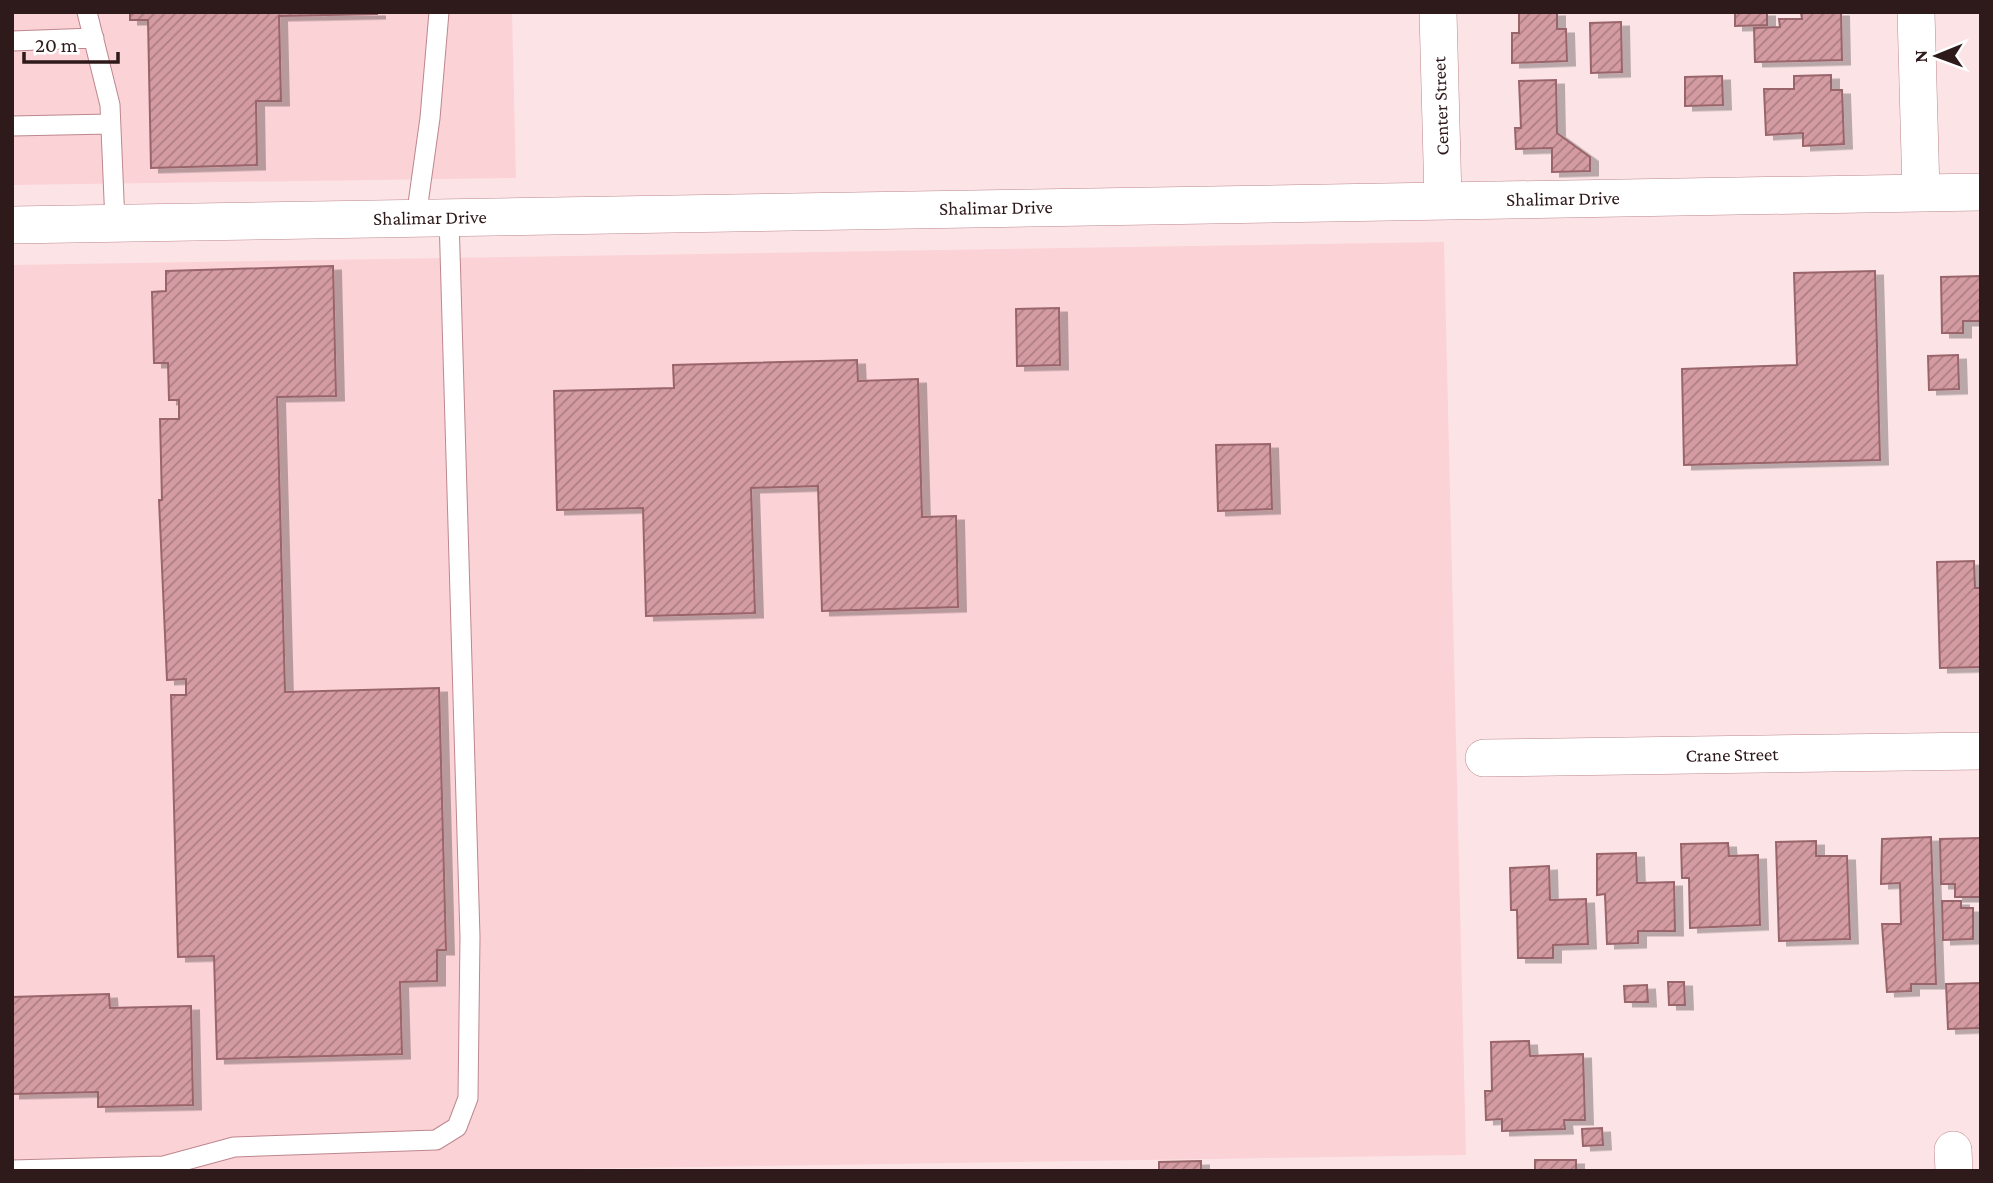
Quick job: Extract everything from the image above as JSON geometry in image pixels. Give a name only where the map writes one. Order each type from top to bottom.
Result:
[{"type":"street","name":"Center Street","points":[[1437,12],[1443,199]]},
{"type":"street","points":[[1916,12],[1921,192]]},
{"type":"street","name":"Shalimar Drive","points":[[12,225],[1981,191]]},
{"type":"street","name":"Crane Street","points":[[1484,758],[1981,751]]},
{"type":"lane","points":[[87,12],[110,105],[115,223]]},
{"type":"lane","points":[[12,1170],[164,1166],[234,1147],[436,1140],[457,1127],[468,1098],[470,937],[430,118],[439,12]]},
{"type":"lane","points":[[12,41],[94,38]]},
{"type":"lane","points":[[12,126],[110,124]]},
{"type":"shaded area","points":[[12,12],[512,12],[516,178],[12,185]]},
{"type":"shaded area","points":[[1444,242],[1466,1155],[434,1171],[12,1171],[12,265]]},
{"type":"building","points":[[130,12],[377,14],[279,16],[281,101],[256,101],[257,165],[151,168],[148,20],[130,20]]},
{"type":"building","points":[[1519,12],[1557,12],[1557,29],[1566,29],[1567,61],[1512,63],[1512,33],[1519,33]]},
{"type":"building","points":[[1735,12],[1767,12],[1767,25],[1735,26]]},
{"type":"building","points":[[1801,12],[1841,12],[1842,60],[1755,62],[1754,28],[1780,27],[1779,19],[1802,19]]},
{"type":"building","points":[[1621,22],[1622,72],[1591,73],[1590,23]]},
{"type":"building","points":[[1831,75],[1831,90],[1842,90],[1844,144],[1803,146],[1803,133],[1766,135],[1764,89],[1794,89],[1794,76]]},
{"type":"building","points":[[1722,76],[1723,105],[1685,106],[1685,77]]},
{"type":"building","points":[[1556,80],[1557,133],[1590,157],[1590,171],[1552,172],[1552,148],[1516,149],[1515,128],[1521,128],[1519,81]]},
{"type":"building","points":[[333,266],[336,396],[277,397],[285,692],[439,688],[446,950],[437,950],[437,981],[400,982],[402,1054],[217,1059],[214,956],[178,957],[171,695],[186,695],[186,679],[167,680],[159,500],[162,500],[160,419],[179,419],[179,400],[169,400],[168,363],[154,363],[152,292],[166,291],[166,271]]},
{"type":"building","points":[[1875,271],[1880,460],[1684,465],[1682,369],[1797,365],[1794,273]]},
{"type":"building","points":[[1981,276],[1981,321],[1963,321],[1963,333],[1942,333],[1941,277]]},
{"type":"building","points":[[1059,308],[1060,365],[1017,366],[1016,309]]},
{"type":"building","points":[[1958,355],[1959,389],[1929,390],[1928,356]]},
{"type":"building","points":[[857,360],[858,381],[918,379],[922,517],[956,516],[958,607],[822,611],[818,486],[751,488],[755,613],[646,616],[643,508],[557,510],[554,391],[674,388],[673,365]]},
{"type":"building","points":[[1270,444],[1272,509],[1218,511],[1216,445]]},
{"type":"building","points":[[1974,561],[1975,588],[1981,588],[1981,667],[1940,668],[1937,562]]},
{"type":"building","points":[[1931,837],[1936,984],[1911,984],[1911,991],[1887,992],[1882,924],[1901,924],[1900,883],[1881,884],[1882,839]]},
{"type":"building","points":[[1981,838],[1980,910],[1980,897],[1955,897],[1955,884],[1941,884],[1940,839]]},
{"type":"building","points":[[1816,841],[1816,856],[1847,856],[1850,939],[1779,941],[1776,842]]},
{"type":"building","points":[[1728,843],[1729,856],[1758,855],[1760,925],[1690,928],[1689,878],[1682,878],[1681,844]]},
{"type":"building","points":[[1636,853],[1637,883],[1674,882],[1675,931],[1638,931],[1638,943],[1607,944],[1605,894],[1597,895],[1597,854]]},
{"type":"building","points":[[1549,866],[1550,900],[1586,899],[1588,944],[1553,945],[1553,958],[1518,958],[1517,910],[1511,910],[1510,868]]},
{"type":"building","points":[[1942,901],[1961,901],[1961,908],[1973,908],[1973,939],[1943,940]]},
{"type":"building","points":[[1668,982],[1684,982],[1685,1005],[1669,1005]]},
{"type":"building","points":[[1981,983],[1981,1028],[1948,1029],[1946,984]]},
{"type":"building","points":[[1647,985],[1648,1002],[1625,1002],[1624,986]]},
{"type":"building","points":[[109,994],[110,1008],[191,1006],[193,1105],[98,1107],[98,1092],[12,1094],[12,997]]},
{"type":"building","points":[[1529,1041],[1530,1056],[1583,1054],[1585,1120],[1564,1120],[1565,1129],[1502,1131],[1502,1119],[1486,1120],[1485,1091],[1492,1091],[1491,1042]]},
{"type":"building","points":[[1602,1128],[1603,1145],[1583,1146],[1582,1129]]},
{"type":"building","points":[[1535,1160],[1576,1160],[1576,1171],[1535,1171]]},
{"type":"building","points":[[1201,1161],[1201,1171],[1159,1171],[1159,1162]]}]
